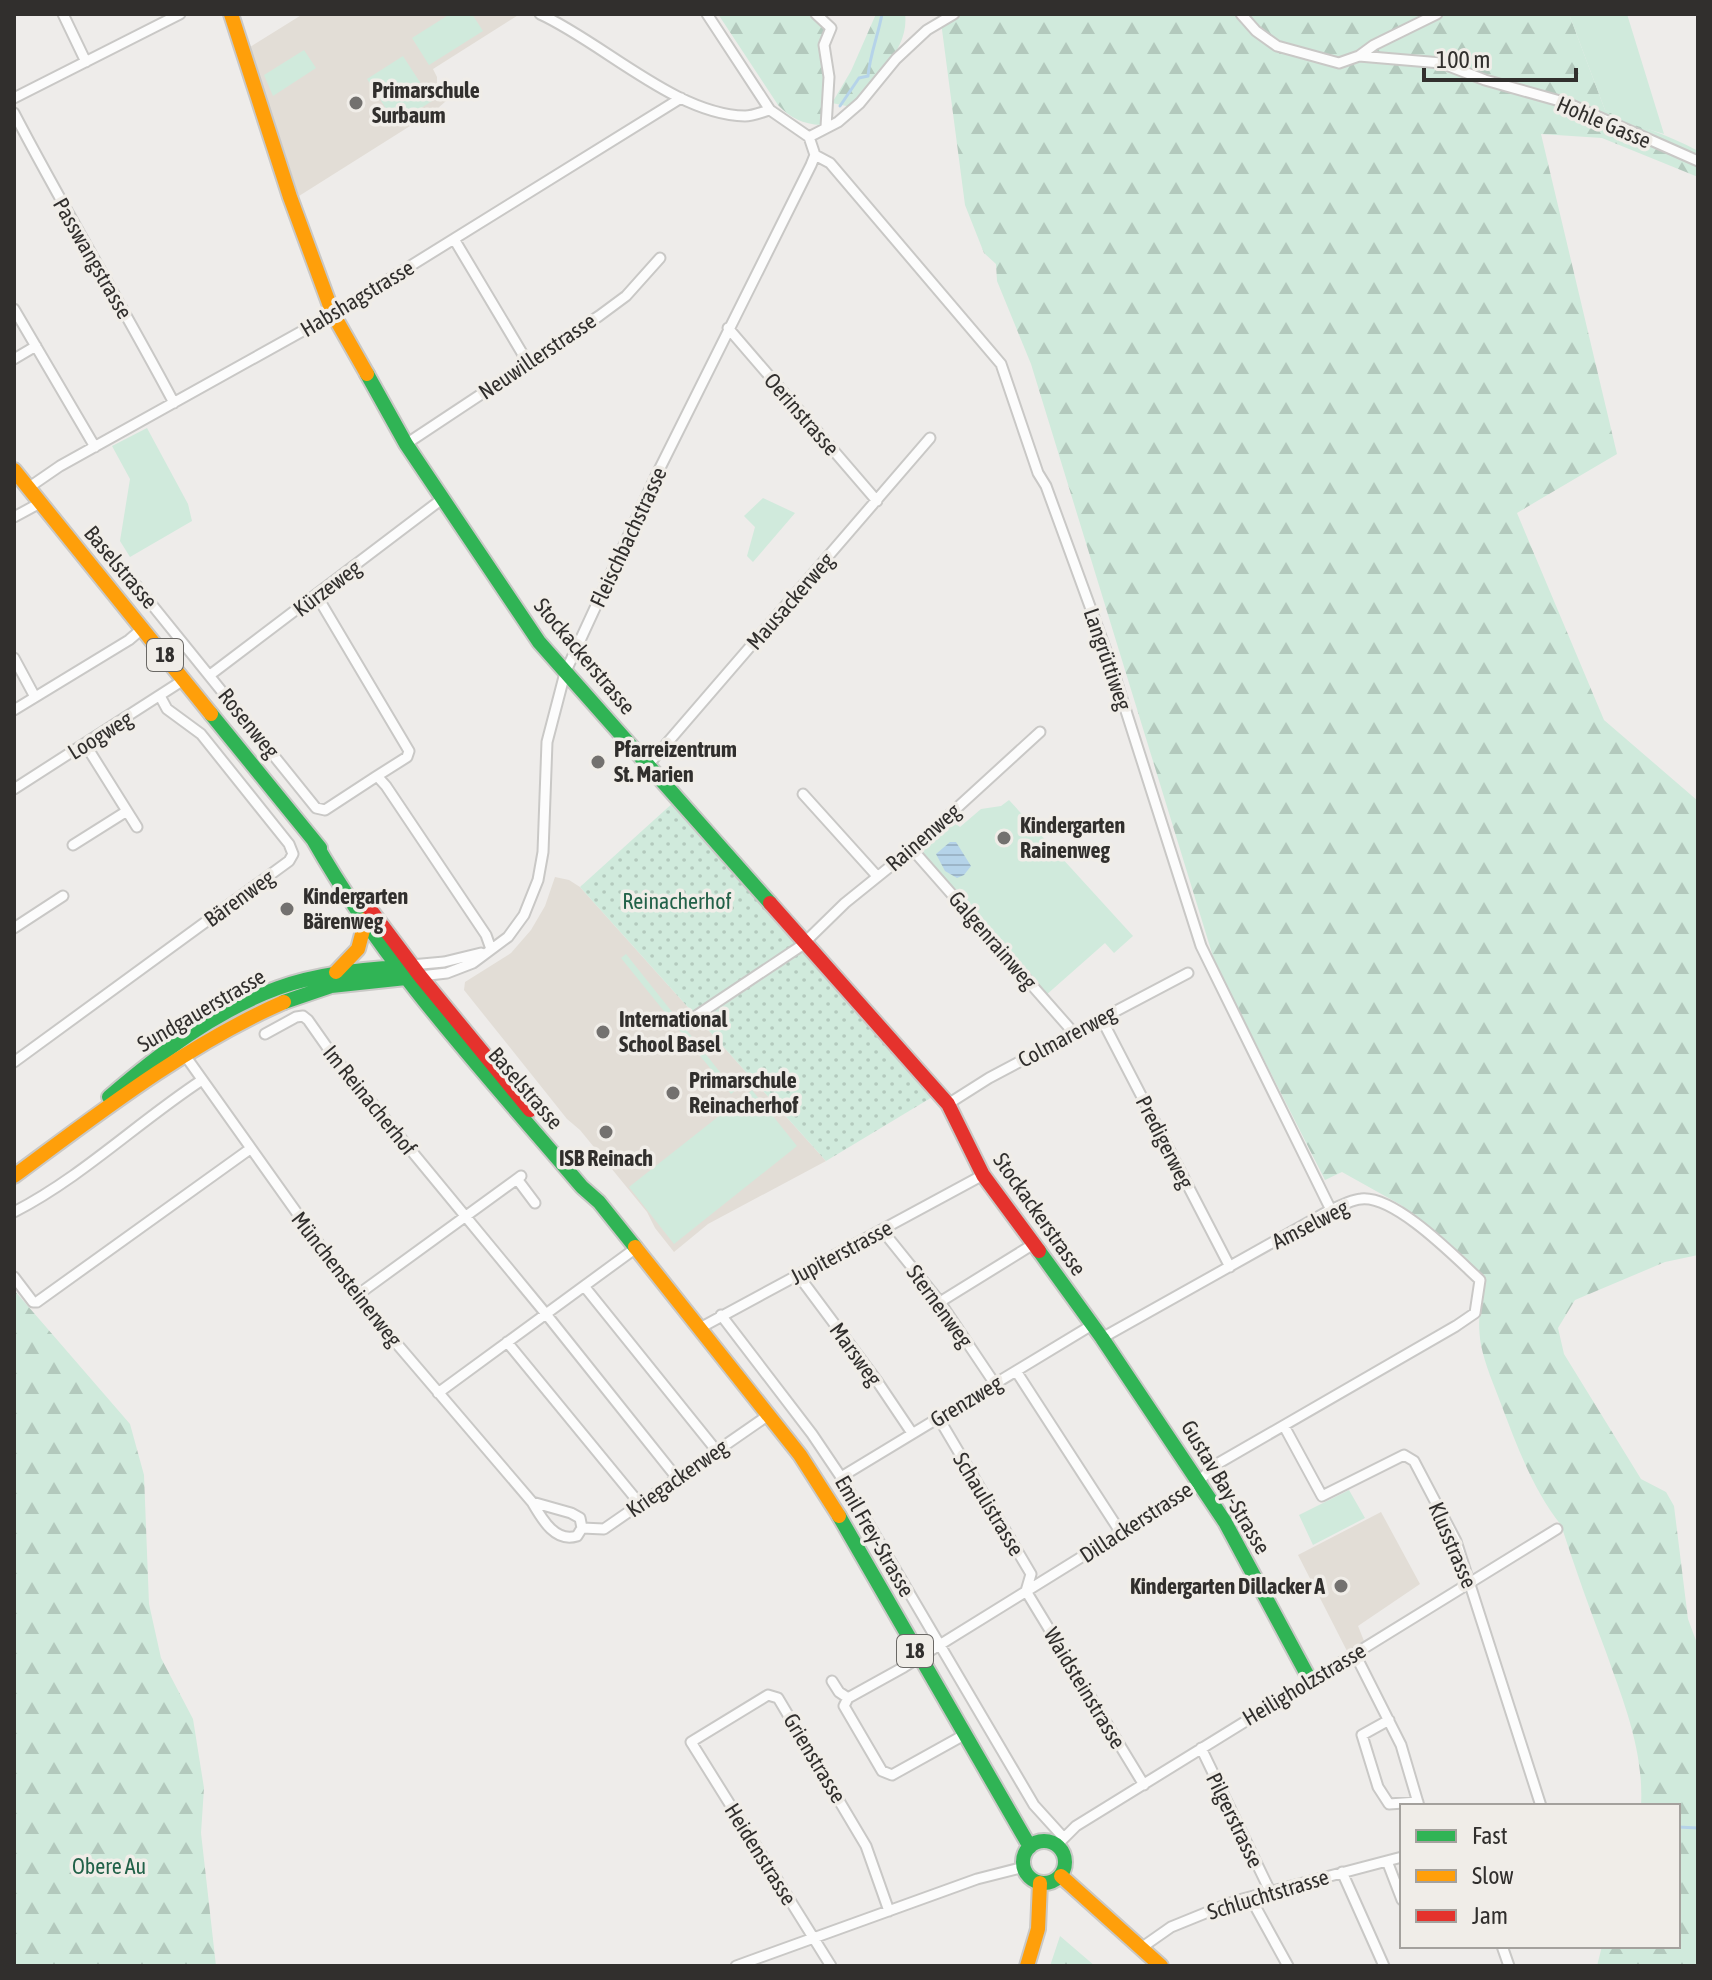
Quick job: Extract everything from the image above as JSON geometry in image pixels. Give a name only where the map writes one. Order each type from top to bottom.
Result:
[{"type":"main road","name":"Stockackerstrasse","points":[[231,14],[290,197],[333,314],[406,444],[442,499],[539,642],[948,1104],[983,1175],[1092,1325]]},
{"type":"main road","name":"Baselstrasse","points":[[14,470],[343,873],[466,1052],[582,1187],[599,1202],[800,1455]]},
{"type":"main road","name":"Baselstrasse","points":[[314,841],[336,880],[366,919],[409,971],[439,999],[589,1182],[599,1202]]},
{"type":"main road","points":[[333,974],[356,955],[366,919]]},
{"type":"main road","name":"Sundgauerstrasse","points":[[14,1176],[182,1050],[261,996],[333,974],[409,971]]},
{"type":"main road","name":"Sundgauerstrasse","points":[[182,1050],[305,993],[409,971]]},
{"type":"main road","name":"Gustav Bay-Strasse","points":[[1092,1325],[1225,1522],[1310,1680]]},
{"type":"main road","name":"Emil Frey-Strasse","points":[[800,1455],[826,1493],[1030,1847]]},
{"type":"main road","points":[[1044,1841],[1060,1841],[1065,1860],[1061,1876],[1052,1882],[1040,1883],[1031,1878],[1024,1867],[1025,1855],[1030,1847],[1044,1841]]},
{"type":"main road","points":[[1061,1876],[1161,1966]]},
{"type":"main road","points":[[1027,1966],[1038,1929],[1040,1883]]},
{"type":"street","points":[[63,14],[86,62]]},
{"type":"street","points":[[14,98],[180,14]]},
{"type":"street","points":[[540,14],[568,27],[648,81],[681,98],[720,112],[747,116],[770,110]]},
{"type":"street","points":[[707,14],[770,110],[809,137],[815,155]]},
{"type":"street","points":[[816,14],[831,28],[824,45],[829,77],[826,127]]},
{"type":"street","points":[[809,137],[838,122],[860,103],[896,59],[927,30],[954,14]]},
{"type":"street","name":"Hohle Gasse","points":[[1241,14],[1256,31],[1277,46],[1339,63],[1359,56],[1441,63],[1485,80],[1567,103],[1698,161]]},
{"type":"street","points":[[1359,56],[1374,45],[1437,14]]},
{"type":"street","name":"Habshagstrasse","points":[[28,488],[95,447],[333,314],[681,98]]},
{"type":"street","name":"Passwangstrasse","points":[[14,113],[61,205],[121,302],[174,403]]},
{"type":"street","name":"Fleischbachstrasse","points":[[409,971],[447,973],[473,963],[508,937],[524,915],[538,880],[543,852],[547,742],[565,673],[728,328],[815,155]]},
{"type":"street","name":"Langrüttiweg","points":[[815,155],[830,163],[1001,364],[1038,473],[1046,486],[1111,664],[1208,965],[1331,1210]]},
{"type":"street","points":[[454,239],[528,363]]},
{"type":"street","name":"Neuwillerstrasse","points":[[406,444],[626,296],[660,258]]},
{"type":"street","points":[[14,309],[95,447]]},
{"type":"street","name":"Oerinstrasse","points":[[728,328],[877,501]]},
{"type":"street","points":[[14,359],[36,346]]},
{"type":"street","name":"Mausackerweg","points":[[649,764],[930,438]]},
{"type":"street","name":"Kürzeweg","points":[[210,675],[442,499]]},
{"type":"street","points":[[14,517],[40,503]]},
{"type":"street","name":"Rosenweg","points":[[136,585],[316,808],[325,810],[407,757],[409,751],[317,596]]},
{"type":"street","points":[[14,710],[129,640],[143,628]]},
{"type":"street","points":[[14,658],[35,697]]},
{"type":"street","name":"Loogweg","points":[[14,789],[185,679]]},
{"type":"street","name":"Bärenweg","points":[[14,1062],[289,861],[293,854],[289,844],[201,734],[167,709],[160,696]]},
{"type":"street","name":"Rainenweg","points":[[693,1018],[805,942],[1040,732]]},
{"type":"street","points":[[85,744],[137,827]]},
{"type":"street","points":[[377,776],[486,935],[491,949]]},
{"type":"street","points":[[803,794],[877,876]]},
{"type":"street","points":[[73,845],[127,811]]},
{"type":"street","name":"Galgenrainweg","points":[[912,849],[1073,1032]]},
{"type":"street","points":[[14,928],[63,896]]},
{"type":"street","name":"Fleischbachstrasse","points":[[409,971],[491,949]]},
{"type":"street","points":[[439,999],[439,985],[447,973]]},
{"type":"street","name":"Colmarerweg","points":[[948,1104],[1073,1032],[1188,973]]},
{"type":"street","name":"Im Reinacherhof","points":[[265,1034],[296,1017],[303,1016],[308,1020],[334,1057],[677,1478]]},
{"type":"street","name":"Predigerweg","points":[[1101,1018],[1230,1267]]},
{"type":"street","name":"Münchensteinerweg","points":[[182,1050],[356,1296],[532,1502],[542,1518],[559,1535],[570,1538],[577,1536],[582,1528]]},
{"type":"street","points":[[14,1212],[47,1195],[202,1080]]},
{"type":"street","points":[[14,1277],[33,1302],[37,1302],[250,1149]]},
{"type":"street","name":"Jupiterstrasse","points":[[700,1328],[983,1175]]},
{"type":"street","points":[[356,1296],[519,1178],[535,1203]]},
{"type":"street","name":"Amselweg","points":[[1102,1338],[1331,1210],[1361,1199],[1383,1202],[1407,1218],[1480,1280],[1475,1313]]},
{"type":"street","name":"Sternenweg","points":[[882,1230],[940,1302],[995,1384]]},
{"type":"street","points":[[940,1302],[1032,1245]]},
{"type":"street","points":[[438,1393],[636,1248]]},
{"type":"street","name":"Marsweg","points":[[798,1275],[912,1433]]},
{"type":"street","points":[[584,1286],[716,1450]]},
{"type":"street","name":"Dillackerstrasse","points":[[848,1698],[1188,1491],[1217,1464],[1475,1313]]},
{"type":"street","points":[[721,1315],[841,1477],[1034,1805],[1060,1841]]},
{"type":"street","name":"Grenzweg","points":[[841,1477],[1092,1325]]},
{"type":"street","points":[[507,1342],[640,1504]]},
{"type":"street","points":[[1016,1371],[1121,1533]]},
{"type":"street","name":"Kriegackerweg","points":[[582,1528],[604,1529],[770,1414]]},
{"type":"street","name":"Schaulistrasse","points":[[938,1417],[1031,1574],[1026,1591]]},
{"type":"street","name":"Klusstrasse","points":[[1284,1426],[1322,1496],[1404,1455],[1414,1461],[1456,1541],[1540,1804]]},
{"type":"street","points":[[532,1502],[571,1513],[580,1518],[582,1528]]},
{"type":"street","name":"Heiligholzstrasse","points":[[1060,1841],[1076,1826],[1557,1529]]},
{"type":"street","name":"Waidsteinstrasse","points":[[1026,1591],[1144,1785]]},
{"type":"street","points":[[1355,1654],[1389,1720],[1401,1745],[1419,1804],[1389,1804],[1378,1787],[1362,1735],[1389,1720]]},
{"type":"street","points":[[832,1681],[839,1692],[848,1698],[844,1706],[882,1771],[892,1775],[964,1735]]},
{"type":"street","name":"Grienstrasse","points":[[691,1742],[768,1695],[778,1698],[866,1846],[889,1911]]},
{"type":"street","name":"Heidenstrasse","points":[[691,1742],[831,1966]]},
{"type":"street","name":"Pilgerstrasse","points":[[1201,1748],[1270,1891]]},
{"type":"street","name":"Schluchtstrasse","points":[[1141,1948],[1171,1927],[1250,1897],[1400,1858]]},
{"type":"street","points":[[1387,1861],[1400,1895]]},
{"type":"street","points":[[736,1966],[977,1879],[1024,1867]]},
{"type":"street","points":[[1342,1872],[1384,1966]]},
{"type":"street","points":[[1250,1897],[1288,1966]]},
{"type":"shaded area","name":"Primarschule Surbaum","points":[[303,14],[520,14],[433,69],[446,101],[437,109],[299,196],[250,47]]},
{"type":"shaded area","name":"International School Basel","points":[[555,877],[569,880],[580,887],[826,1161],[708,1224],[674,1252],[647,1212],[580,1130],[567,1119],[464,990],[465,982],[511,953],[531,930],[545,906]]},
{"type":"shaded area","points":[[1381,1512],[1420,1584],[1358,1626],[1364,1641],[1347,1651],[1298,1555]]},
{"type":"green space","points":[[450,14],[472,14],[483,31],[429,65],[412,38]]},
{"type":"green space","points":[[718,14],[808,14],[827,32],[827,108],[821,125],[797,120],[778,105]]},
{"type":"green space","points":[[876,14],[905,14],[902,40],[879,76],[851,107],[832,103],[851,71]]},
{"type":"green space","points":[[954,14],[1569,14],[1605,110],[1698,151],[1698,177],[1602,138],[1541,134],[1617,454],[1517,513],[1604,720],[1698,801],[1698,1255],[1665,1262],[1575,1300],[1558,1328],[1564,1354],[1641,1479],[1666,1492],[1674,1506],[1688,1619],[1698,1646],[1698,1966],[1597,1966],[1602,1948],[1680,1948],[1680,1804],[1641,1804],[1636,1747],[1619,1690],[1561,1525],[1526,1467],[1485,1360],[1479,1320],[1485,1278],[1401,1205],[1342,1172],[1325,1180],[1215,963],[1031,364],[997,281],[996,264],[984,253],[965,205],[941,22]]},
{"type":"green space","points":[[1569,14],[1627,14],[1664,134],[1634,125],[1605,110]]},
{"type":"green space","points":[[304,50],[316,68],[273,96],[264,75]]},
{"type":"green space","points":[[403,56],[432,101],[396,124],[367,79]]},
{"type":"green space","points":[[147,428],[188,504],[192,521],[130,557],[120,541],[130,479],[112,446]]},
{"type":"green space","points":[[763,498],[795,513],[753,562],[747,556],[755,527],[744,516]]},
{"type":"green space","points":[[1009,800],[1133,936],[1114,953],[1105,943],[1045,996],[919,854],[954,822],[960,827],[981,809],[1001,806]]},
{"type":"green space","name":"Reinacherhof","points":[[675,801],[934,1096],[826,1161],[580,887]]},
{"type":"green space","points":[[626,954],[735,1091],[731,1094],[621,958]]},
{"type":"green space","points":[[752,1090],[797,1146],[674,1244],[629,1187]]},
{"type":"green space","name":"Obere Au","points":[[14,1290],[130,1424],[144,1475],[149,1604],[161,1658],[193,1719],[204,1788],[201,1833],[216,1966],[14,1966]]},
{"type":"green space","points":[[1349,1490],[1365,1518],[1313,1545],[1299,1515]]},
{"type":"green space","points":[[1060,1936],[1095,1966],[1050,1966]]},
{"type":"water","points":[[950,842],[956,842],[971,866],[957,878],[945,871],[936,854]]},
{"type":"waterway","points":[[840,106],[859,78],[868,76],[882,14]]},
{"type":"waterway","points":[[1680,1827],[1698,1828]]},
{"type":"traffic: fast","points":[[367,374],[406,444],[539,642],[770,903]]},
{"type":"traffic: fast","points":[[211,714],[320,848]]},
{"type":"traffic: fast","points":[[314,841],[342,888],[406,977],[635,1247]]},
{"type":"traffic: fast","points":[[109,1097],[189,1035],[255,998],[292,983],[322,976],[398,967]]},
{"type":"traffic: fast","points":[[284,1002],[331,986],[406,978]]},
{"type":"traffic: fast","points":[[1039,1251],[1102,1338],[1225,1522],[1310,1680]]},
{"type":"traffic: fast","points":[[839,1516],[1030,1847]]},
{"type":"traffic: fast","points":[[1044,1841],[1059,1847],[1065,1862],[1059,1877],[1044,1883],[1029,1877],[1023,1862],[1029,1847],[1044,1841]]},
{"type":"traffic: slow","points":[[231,14],[290,197],[333,314],[367,374]]},
{"type":"traffic: slow","points":[[14,470],[211,714]]},
{"type":"traffic: slow","points":[[336,972],[358,949],[366,919]]},
{"type":"traffic: slow","points":[[14,1176],[178,1059],[284,1002]]},
{"type":"traffic: slow","points":[[635,1247],[800,1455],[839,1516]]},
{"type":"traffic: slow","points":[[1061,1876],[1161,1966]]},
{"type":"traffic: slow","points":[[1027,1966],[1038,1929],[1040,1883]]},
{"type":"traffic: jam","points":[[770,903],[948,1104],[983,1175],[1039,1251]]},
{"type":"traffic: jam","points":[[366,904],[420,976],[530,1110]]},
{"type":"place","name":"Primarschule Surbaum","points":[[356,103]]},
{"type":"place","name":"Pfarreizentrum St. Marien","points":[[598,762]]},
{"type":"place","name":"Kindergarten Rainenweg","points":[[1004,838]]},
{"type":"place","name":"Kindergarten Bärenweg","points":[[287,909]]},
{"type":"place","name":"International School Basel","points":[[603,1032]]},
{"type":"place","name":"Primarschule Reinacherhof","points":[[673,1093]]},
{"type":"place","name":"ISB Reinach","points":[[606,1132]]},
{"type":"place","name":"Kindergarten Dillacker A","points":[[1341,1586]]}]
